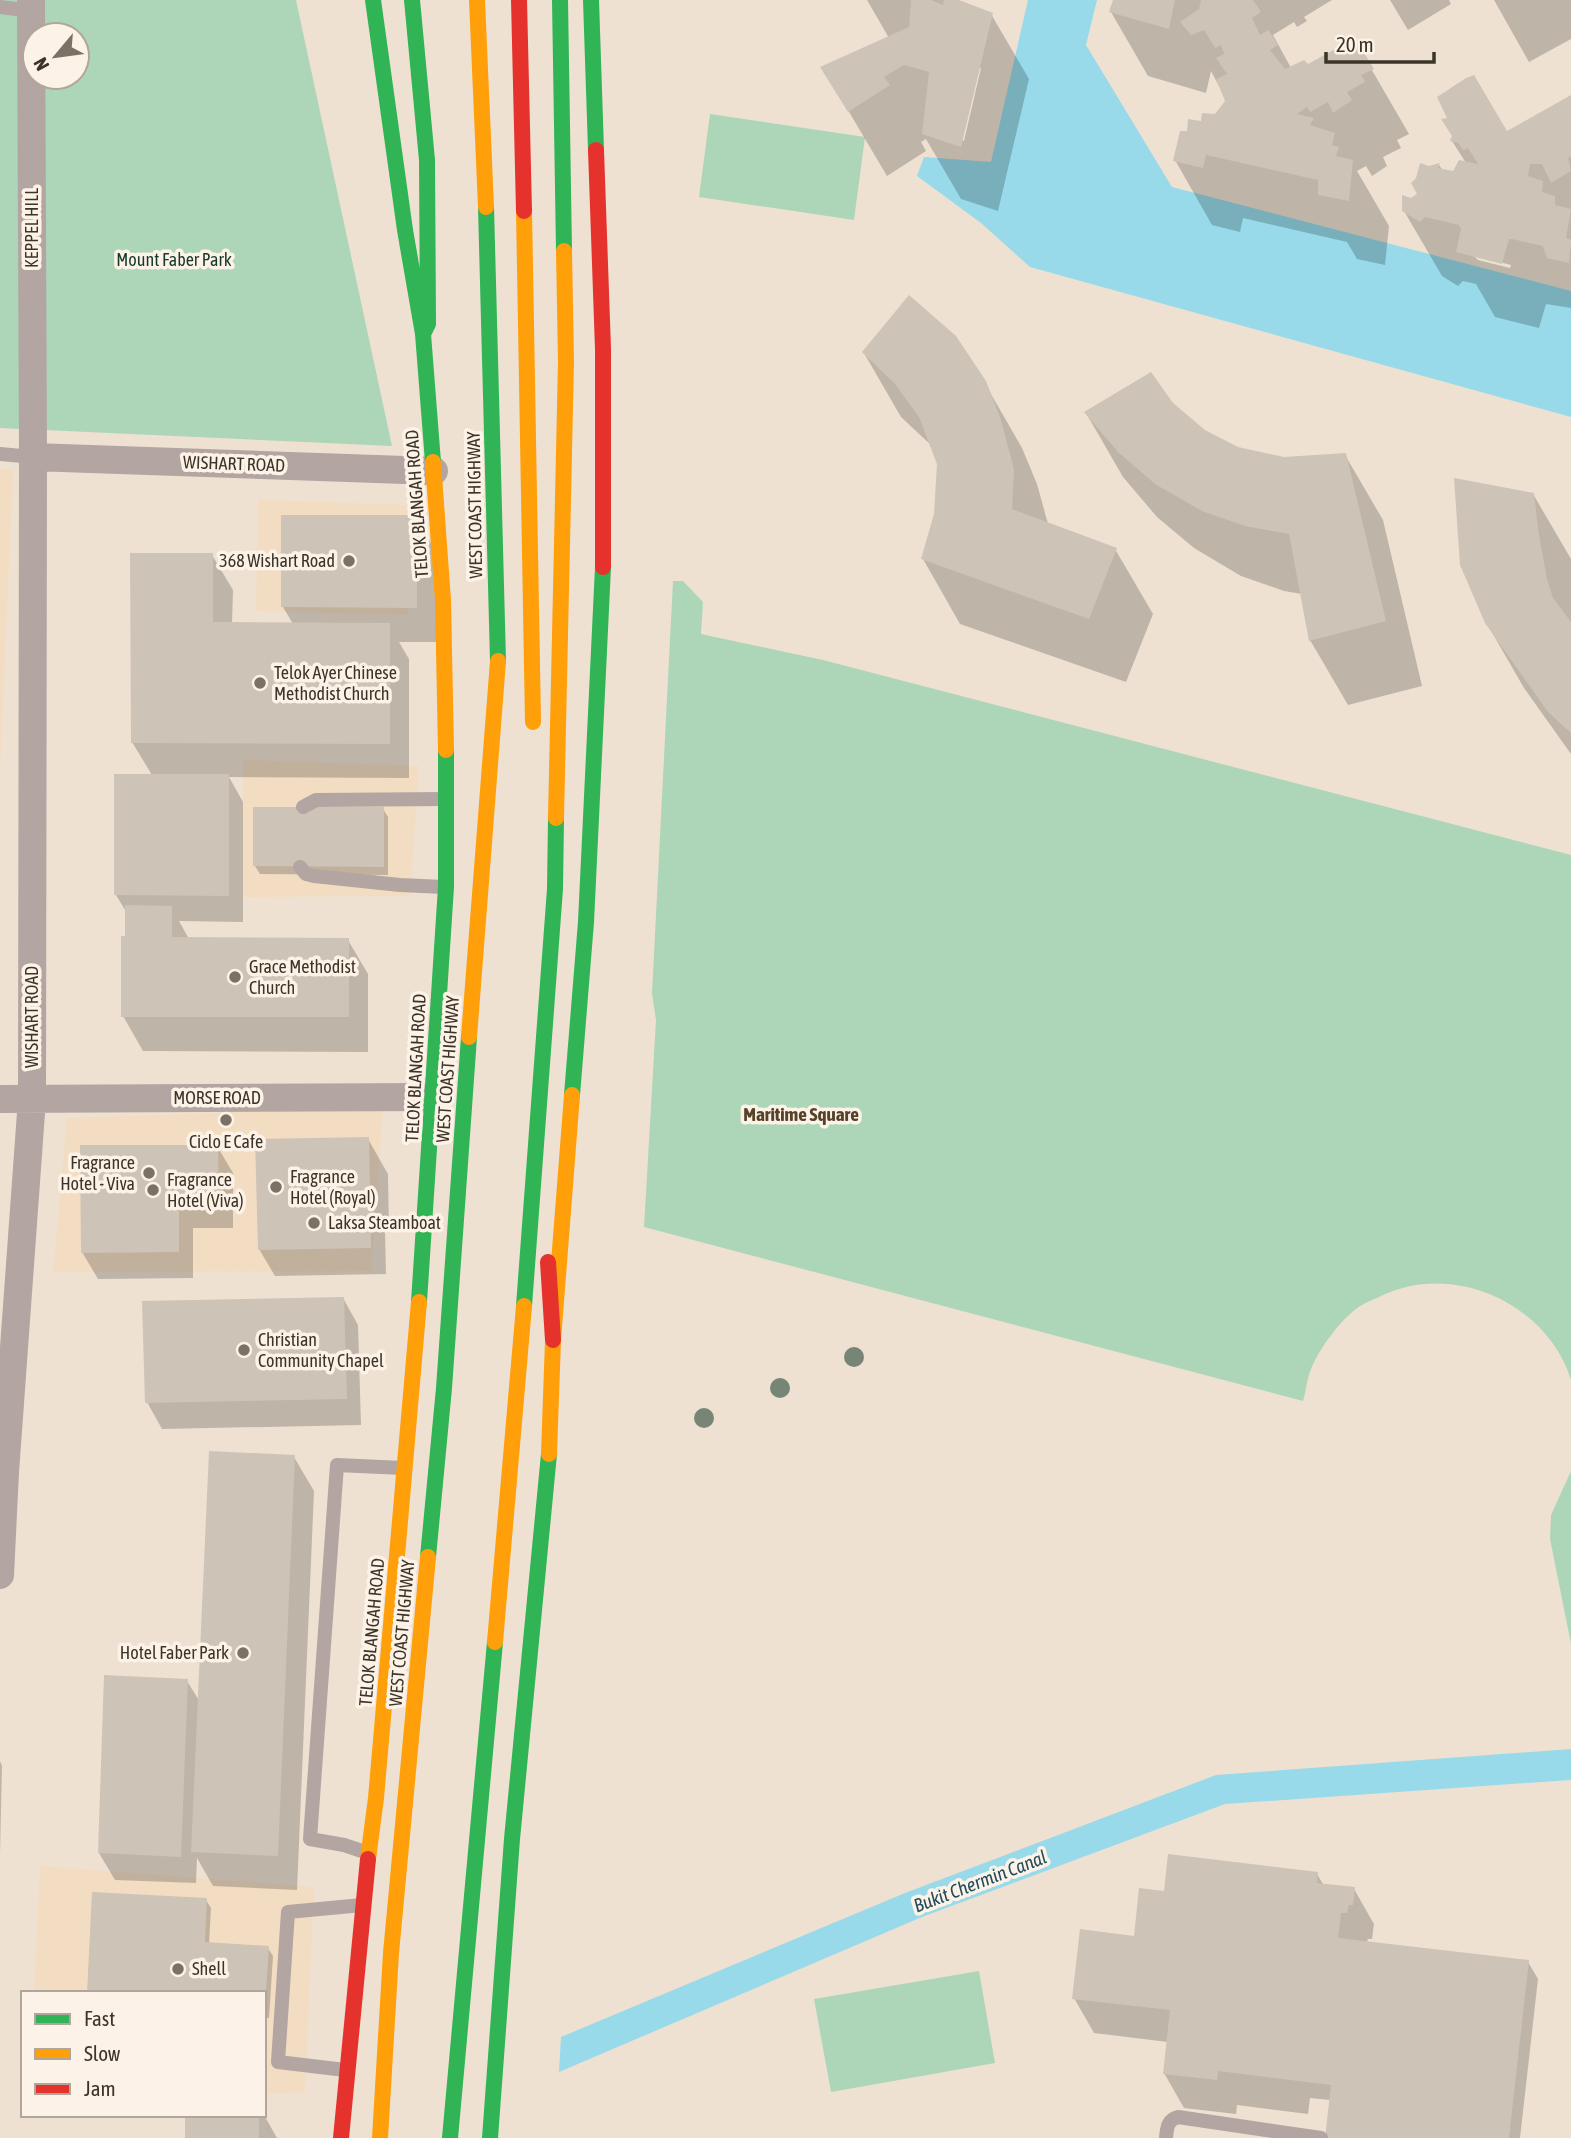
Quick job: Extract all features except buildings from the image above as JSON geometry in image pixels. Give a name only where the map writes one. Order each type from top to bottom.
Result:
[{"type":"main road","name":"TELOK BLANGAH ROAD","points":[[341,2138],[406,1468],[434,1097],[446,887],[443,600],[423,334],[405,230],[373,0]]},
{"type":"main road","points":[[412,0],[427,160],[428,324],[423,334]]},
{"type":"main road","name":"WEST COAST HIGHWAY","points":[[380,2138],[391,1953],[444,1388],[498,673],[489,292],[477,0]]},
{"type":"main road","points":[[519,0],[534,733]]},
{"type":"main road","points":[[450,2138],[518,1389],[555,889],[566,361],[560,0]]},
{"type":"main road","points":[[490,2138],[512,1839],[551,1438],[553,1340],[586,922],[605,534],[603,349],[591,0]]},
{"type":"main road","points":[[537,927],[540,1148],[553,1340]]},
{"type":"street","name":"KEPPEL HILL","points":[[32,6],[33,457]]},
{"type":"street","name":"WISHART ROAD","points":[[0,1575],[5,1405],[32,1099],[33,457],[434,471]]},
{"type":"street","name":"MORSE ROAD","points":[[0,1099],[434,1097]]},
{"type":"lane","points":[[0,7],[32,6]]},
{"type":"lane","name":"WISHART ROAD","points":[[0,454],[33,457]]},
{"type":"lane","points":[[303,807],[316,800],[447,799]]},
{"type":"lane","points":[[300,867],[306,874],[314,876],[446,887]]},
{"type":"lane","points":[[370,1853],[310,1839],[337,1465],[406,1468]]},
{"type":"lane","points":[[346,2070],[278,2062],[288,1912],[363,1904]]},
{"type":"lane","points":[[1166,2138],[1168,2125],[1172,2119],[1178,2117],[1321,2138]]},
{"type":"shaded area","points":[[0,469],[13,470],[0,773]]},
{"type":"shaded area","name":"368 Wishart Road","points":[[258,500],[410,505],[408,615],[256,611]]},
{"type":"shaded area","points":[[243,760],[419,766],[410,896],[243,897]]},
{"type":"shaded area","points":[[383,1107],[371,1271],[53,1272],[67,1118]]},
{"type":"shaded area","points":[[40,1866],[314,1887],[305,2092],[266,2094],[266,1991],[34,1991]]},
{"type":"green space","name":"Mount Faber Park","points":[[0,0],[296,0],[392,446],[0,428]]},
{"type":"green space","points":[[710,114],[865,137],[854,220],[699,197]]},
{"type":"green space","points":[[673,581],[683,581],[703,602],[701,634],[823,660],[1571,855],[1571,1380],[1559,1353],[1541,1329],[1519,1310],[1493,1296],[1466,1287],[1436,1284],[1407,1287],[1358,1307],[1330,1336],[1319,1353],[1310,1373],[1303,1401],[644,1227],[656,1020],[652,993]]},
{"type":"green space","points":[[1571,1471],[1571,1644],[1550,1539],[1551,1515]]},
{"type":"green space","points":[[979,1971],[995,2063],[831,2092],[814,1999]]},
{"type":"water","points":[[1028,0],[1097,0],[1086,45],[1172,187],[1571,291],[1571,417],[1030,267],[981,223],[917,176],[924,157],[991,162]]},
{"type":"water","name":"Bukit Chermin Canal","points":[[1571,1749],[1571,1780],[1225,1804],[922,1917],[559,2072],[561,2037],[905,1893],[1216,1775]]},
{"type":"traffic: fast","points":[[373,0],[405,230],[423,334],[433,462]]},
{"type":"traffic: fast","points":[[412,0],[427,160],[428,324],[423,334]]},
{"type":"traffic: fast","points":[[560,0],[564,251]]},
{"type":"traffic: fast","points":[[591,0],[596,150]]},
{"type":"traffic: fast","points":[[486,207],[498,661]]},
{"type":"traffic: fast","points":[[572,1095],[586,922],[603,567]]},
{"type":"traffic: fast","points":[[419,1302],[446,887],[446,750]]},
{"type":"traffic: fast","points":[[524,1306],[555,889],[556,818]]},
{"type":"traffic: fast","points":[[428,1557],[444,1388],[469,1037]]},
{"type":"traffic: fast","points":[[490,2138],[512,1839],[549,1454]]},
{"type":"traffic: fast","points":[[450,2138],[495,1642]]},
{"type":"traffic: slow","points":[[477,0],[486,207]]},
{"type":"traffic: slow","points":[[524,211],[533,722]]},
{"type":"traffic: slow","points":[[556,818],[566,361],[564,251]]},
{"type":"traffic: slow","points":[[433,462],[443,600],[446,750]]},
{"type":"traffic: slow","points":[[469,1037],[498,661]]},
{"type":"traffic: slow","points":[[549,1454],[553,1340],[572,1095]]},
{"type":"traffic: slow","points":[[368,1859],[376,1798],[419,1302]]},
{"type":"traffic: slow","points":[[495,1642],[524,1306]]},
{"type":"traffic: slow","points":[[380,2138],[391,1953],[428,1557]]},
{"type":"traffic: jam","points":[[519,0],[524,211]]},
{"type":"traffic: jam","points":[[596,150],[603,349],[603,567]]},
{"type":"traffic: jam","points":[[548,1262],[553,1340]]},
{"type":"traffic: jam","points":[[341,2138],[368,1859]]},
{"type":"place","name":"368 Wishart Road","points":[[349,561]]},
{"type":"place","name":"Telok Ayer Chinese Methodist Church","points":[[260,683]]},
{"type":"place","name":"Grace Methodist Church","points":[[235,977]]},
{"type":"place","name":"Ciclo E Cafe","points":[[226,1120]]},
{"type":"place","name":"Fragrance Hotel - Viva","points":[[149,1173]]},
{"type":"place","name":"Fragrance Hotel (Royal)","points":[[276,1187]]},
{"type":"place","name":"Fragrance Hotel (Viva)","points":[[153,1190]]},
{"type":"place","name":"Laksa Steamboat","points":[[314,1223]]},
{"type":"place","name":"Christian Community Chapel","points":[[244,1350]]},
{"type":"place","name":"Hotel Faber Park","points":[[243,1653]]},
{"type":"place","name":"Shell","points":[[178,1969]]},
{"type":"district","name":"Maritime Square","points":[[801,1114]]}]
